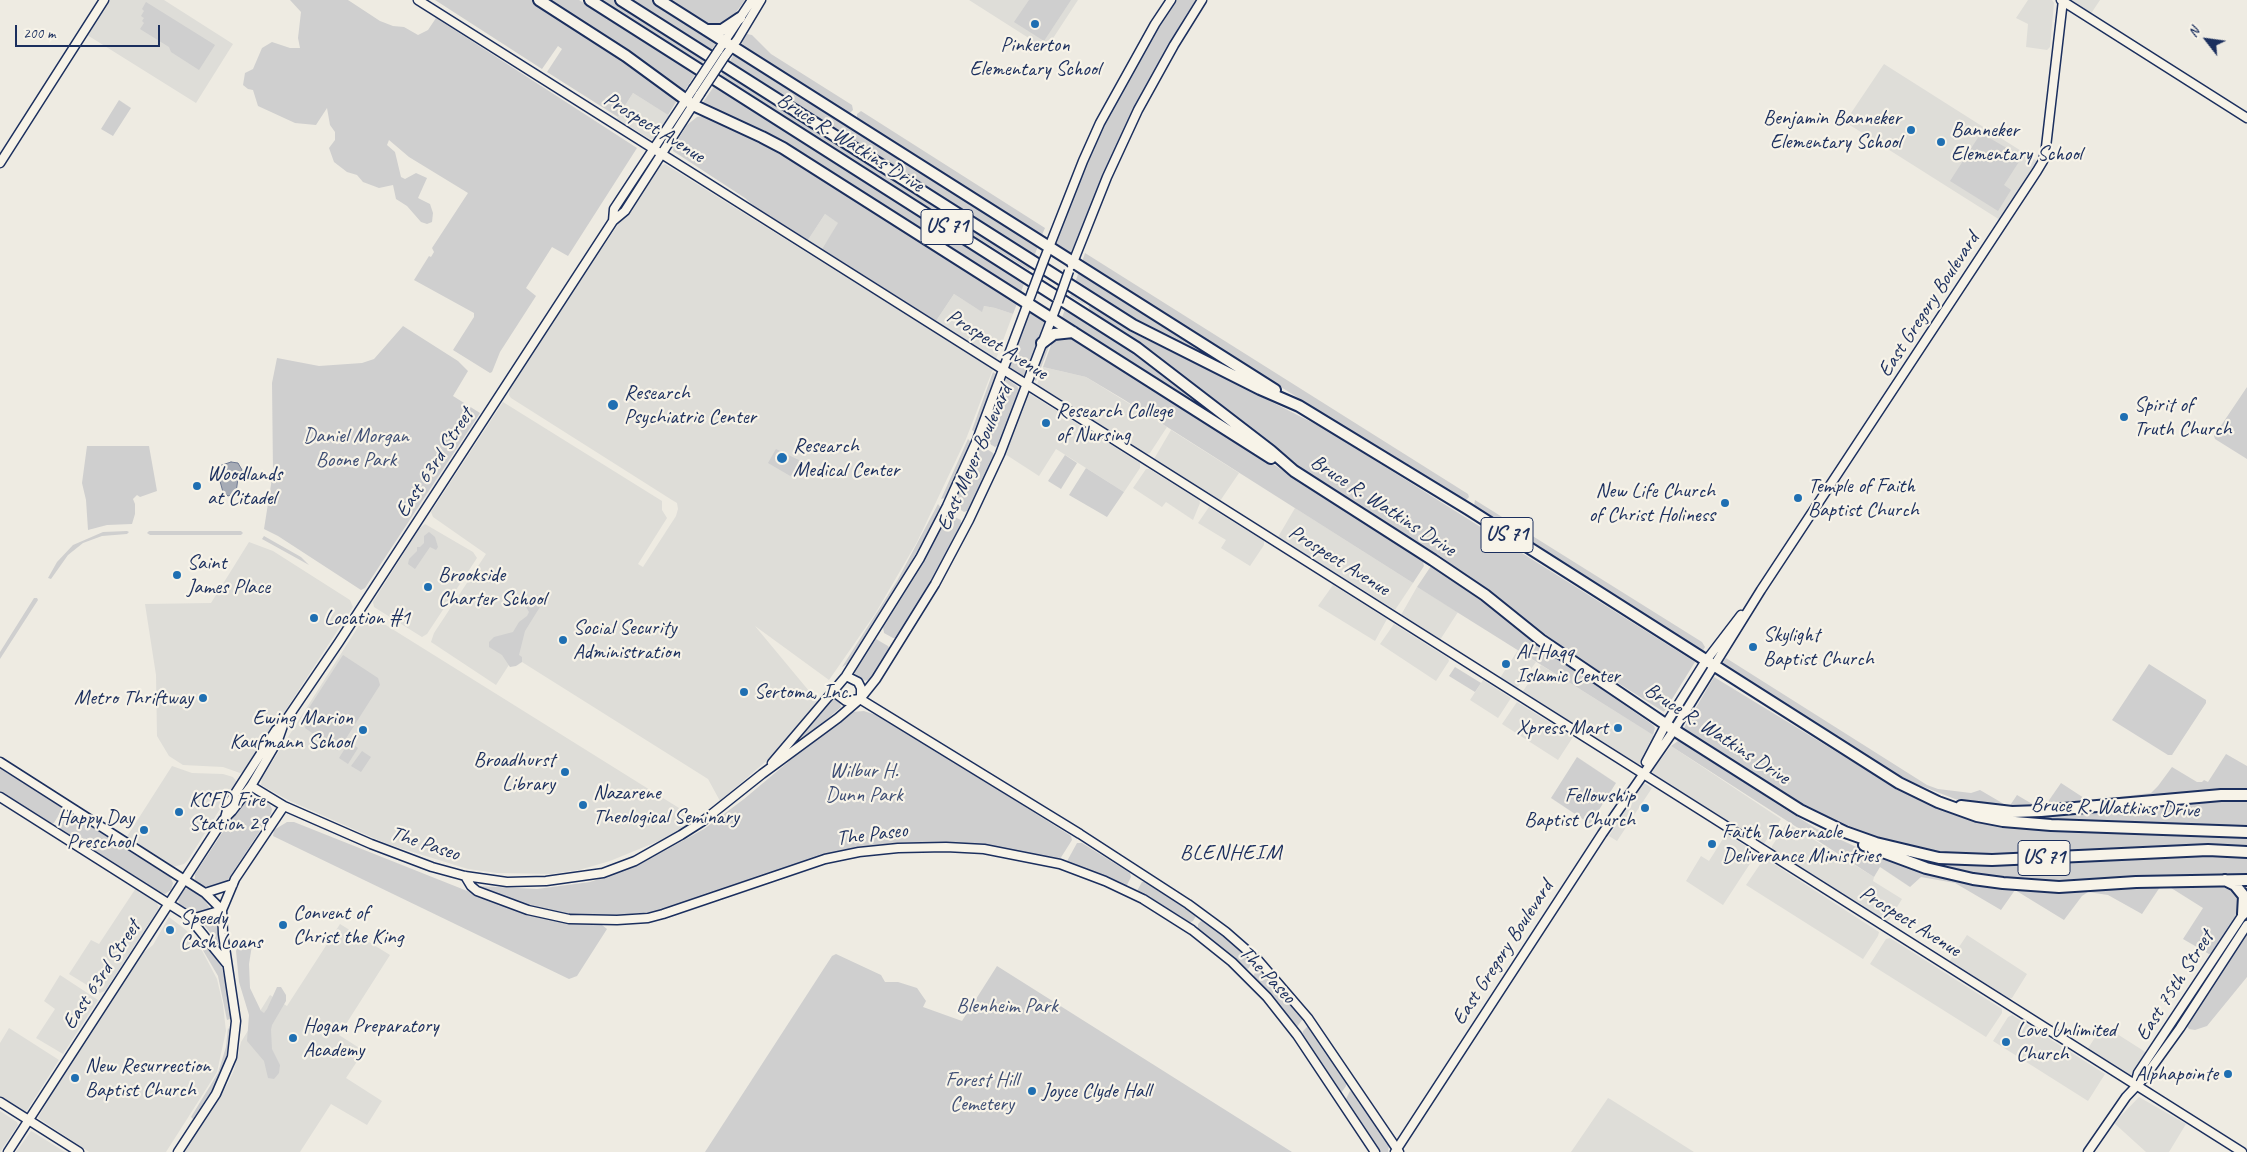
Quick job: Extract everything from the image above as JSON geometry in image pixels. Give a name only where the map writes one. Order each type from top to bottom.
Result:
[{"type":"highway","points":[[539,0],[640,66],[689,103],[762,136],[783,148],[1294,471]]},
{"type":"highway","name":"Bruce R. Watkins Drive","points":[[590,0],[1137,348],[1271,451],[1294,471],[1485,595],[1541,640],[1670,727],[1800,810],[1844,832],[1913,852],[1968,860],[2208,850],[2247,852]]},
{"type":"highway","name":"Bruce R. Watkins Drive","points":[[621,0],[1133,326],[1260,389],[1299,406],[1468,509],[1709,664],[1899,783],[1938,802],[1977,816],[2026,824],[2247,832]]},
{"type":"highway","points":[[659,0],[707,30],[724,49],[850,120],[1049,247],[1071,267],[1299,406]]},
{"type":"highway","points":[[707,30],[722,30],[740,18]]},
{"type":"highway","points":[[1042,343],[1054,334],[1074,332]]},
{"type":"highway","points":[[1938,802],[2012,812],[2076,809],[2221,795],[2247,795]]},
{"type":"highway","points":[[1844,832],[1868,847],[1926,868],[1974,879],[2003,883],[2059,886],[2247,880]]},
{"type":"highway","points":[[2224,880],[2235,885],[2244,896],[2245,911]]},
{"type":"main road","points":[[0,163],[104,0]]},
{"type":"main road","name":"Prospect Avenue","points":[[418,0],[2242,1152]]},
{"type":"main road","name":"East 63rd Street","points":[[613,221],[614,209],[654,149],[689,103],[700,94],[740,18],[752,0]]},
{"type":"main road","name":"East 63rd Street","points":[[225,818],[230,802],[276,730],[284,722],[352,622],[613,221],[625,211],[662,154],[689,103],[693,89],[761,0]]},
{"type":"main road","name":"East Meyer Boulevard","points":[[762,774],[846,676],[898,595],[938,524],[977,440],[1083,161],[1100,123],[1155,24],[1171,0]]},
{"type":"main road","name":"East Meyer Boulevard","points":[[464,876],[507,882],[546,881],[602,873],[635,861],[703,821],[860,699],[898,646],[935,584],[965,528],[1000,454],[1107,176],[1138,110],[1174,45],[1202,0]]},
{"type":"main road","points":[[2062,0],[2247,118]]},
{"type":"main road","name":"East Gregory Boulevard","points":[[1397,1151],[1642,774],[1645,764],[1709,664],[1753,602],[2043,161],[2062,0]]},
{"type":"main road","points":[[846,676],[856,680],[860,685],[860,699]]},
{"type":"main road","name":"The Paseo","points":[[834,692],[849,701],[860,699],[1141,874],[1205,916],[1241,945],[1270,973],[1308,1018],[1397,1151]]},
{"type":"main road","name":"East 63rd Street","points":[[8,1152],[225,818],[251,786],[278,740],[284,722]]},
{"type":"main road","points":[[251,786],[249,781],[261,753]]},
{"type":"main road","points":[[0,762],[205,893],[222,910]]},
{"type":"main road","points":[[232,811],[243,790],[243,781]]},
{"type":"main road","name":"The Paseo","points":[[251,786],[284,806],[371,844],[432,867],[464,876],[477,891],[528,910],[569,918],[600,920],[648,918],[825,859],[898,848],[946,847],[984,849],[1029,857],[1076,870],[1130,892],[1192,930],[1232,962],[1255,984],[1297,1035],[1375,1152]]},
{"type":"main road","points":[[0,797],[188,916],[195,918],[222,910]]},
{"type":"main road","points":[[178,1152],[216,1094],[232,1057],[236,1021],[223,934],[222,910],[233,884],[284,806]]},
{"type":"main road","points":[[205,893],[233,884]]},
{"type":"main road","name":"East 75th Street","points":[[2135,1085],[2138,1073],[2245,911]]},
{"type":"main road","points":[[188,916],[228,965]]},
{"type":"main road","name":"East 75th Street","points":[[2088,1152],[2135,1085],[2144,1078],[2180,1028],[2247,925]]},
{"type":"main road","points":[[0,1102],[78,1152]]},
{"type":"shaded area","points":[[106,0],[164,0],[233,44],[196,103],[84,33]]},
{"type":"shaded area","name":"Pinkerton Elementary School","points":[[969,0],[1078,0],[1046,49]]},
{"type":"shaded area","points":[[2028,0],[2052,0],[2054,3],[2050,47],[2047,50],[2026,47],[2028,24],[2016,18]]},
{"type":"shaded area","points":[[2069,0],[2100,0],[2090,15]]},
{"type":"shaded area","name":"Banneker Elementary School","points":[[1884,64],[2037,161],[2030,176],[2000,220],[1845,122]]},
{"type":"shaded area","points":[[633,93],[670,116],[654,139],[650,139],[617,119]]},
{"type":"shaded area","name":"Research Medical Center","points":[[665,164],[993,369],[966,439],[917,542],[875,614],[829,680],[755,626],[819,703],[772,756],[720,801],[708,779],[514,657],[496,685],[431,642],[434,633],[486,554],[433,517],[431,512],[503,402],[662,501],[662,510],[667,518],[638,564],[643,567],[676,516],[677,503],[509,395],[510,388],[569,297],[657,167]]},
{"type":"shaded area","points":[[825,214],[839,223],[822,249],[808,240]]},
{"type":"shaded area","points":[[954,294],[981,311],[984,306],[1013,314],[996,359],[936,321]]},
{"type":"shaded area","points":[[1043,367],[1086,377],[1167,427],[1150,453],[1147,454],[1037,385]]},
{"type":"shaded area","name":"Research College of Nursing","points":[[1030,394],[1140,463],[1140,468],[1124,492],[1056,449],[1039,476],[1005,454],[1027,396]]},
{"type":"shaded area","points":[[1171,430],[1239,473],[1220,501],[1154,459]]},
{"type":"shaded area","points":[[231,462],[238,463],[242,470],[238,478],[236,493],[228,496],[223,492],[216,467]]},
{"type":"shaded area","points":[[1146,469],[1149,469],[1199,500],[1200,503],[1193,520],[1166,502],[1162,507],[1133,488]]},
{"type":"shaded area","points":[[1209,507],[1264,541],[1264,545],[1250,566],[1221,548],[1226,540],[1198,523]]},
{"type":"shaded area","points":[[1295,508],[1413,583],[1395,610],[1278,537]]},
{"type":"shaded area","name":"Brookside Charter School","points":[[425,524],[473,552],[477,558],[427,634],[422,637],[374,607],[373,602],[419,529]]},
{"type":"shaded area","points":[[249,542],[273,551],[350,600],[353,607],[245,772],[240,773],[223,767],[183,765],[169,756],[157,736],[156,675],[145,604],[211,603]]},
{"type":"shaded area","points":[[1333,585],[1387,619],[1375,641],[1318,606]]},
{"type":"shaded area","points":[[1417,587],[1458,612],[1440,640],[1401,615]]},
{"type":"shaded area","points":[[365,616],[373,617],[695,818],[694,821],[671,836],[610,861],[579,870],[551,874],[497,873],[468,869],[387,844],[288,800],[261,785],[262,778]]},
{"type":"shaded area","points":[[1394,624],[1448,658],[1449,661],[1436,681],[1380,644]]},
{"type":"shaded area","points":[[1518,650],[1536,662],[1517,688],[1500,678]]},
{"type":"shaded area","points":[[1541,665],[1655,736],[1641,763],[1637,765],[1632,763],[1523,691]]},
{"type":"shaded area","points":[[1483,680],[1511,698],[1498,718],[1470,700]]},
{"type":"shaded area","points":[[1517,702],[1573,737],[1558,760],[1502,724]]},
{"type":"shaded area","points":[[1671,746],[1781,819],[1763,845],[1654,776],[1652,772]]},
{"type":"shaded area","points":[[172,766],[192,773],[223,774],[233,777],[237,782],[188,860],[184,864],[173,867],[126,838]]},
{"type":"shaded area","points":[[1644,783],[1652,788],[1617,841],[1609,836]]},
{"type":"shaded area","points":[[1787,823],[1874,877],[1873,881],[1902,899],[1889,920],[1885,922],[1772,849]]},
{"type":"shaded area","points":[[1726,834],[1755,852],[1755,856],[1723,905],[1686,881],[1701,856],[1709,861]]},
{"type":"shaded area","points":[[1766,859],[1879,932],[1863,959],[1746,885],[1763,860]]},
{"type":"shaded area","points":[[136,888],[156,901],[159,908],[105,991],[100,993],[69,974],[91,940],[99,944]]},
{"type":"shaded area","points":[[169,917],[186,930],[198,943],[217,979],[226,1031],[217,1072],[166,1152],[89,1152],[38,1118],[57,1084],[143,953],[153,945]]},
{"type":"shaded area","name":"Hogan Preparatory Academy","points":[[340,924],[390,955],[339,1035],[364,1051],[346,1078],[382,1101],[367,1125],[331,1104],[300,1152],[185,1152],[228,1083],[234,1070],[241,1042],[270,995],[287,1006]]},
{"type":"shaded area","points":[[1967,935],[2027,974],[2012,998],[2008,999],[1949,962]]},
{"type":"shaded area","points":[[1890,938],[2002,1009],[2002,1013],[1986,1037],[1870,964],[1886,939]]},
{"type":"shaded area","points":[[60,975],[98,1000],[63,1054],[36,1038],[55,1009],[44,1001]]},
{"type":"shaded area","points":[[2012,1015],[2105,1074],[2088,1101],[1993,1041],[2008,1017]]},
{"type":"shaded area","points":[[2103,1025],[2147,1053],[2131,1075],[2087,1050]]},
{"type":"shaded area","points":[[9,1028],[59,1060],[26,1112],[0,1098],[0,1043]]},
{"type":"shaded area","points":[[2139,1097],[2186,1124],[2169,1152],[2146,1152],[2114,1123]]},
{"type":"shaded area","points":[[1608,1098],[1610,1099],[1694,1152],[1571,1152]]},
{"type":"shaded area","points":[[0,1111],[17,1122],[18,1125],[0,1152]]},
{"type":"shaded area","points":[[31,1131],[33,1132],[65,1152],[16,1152]]},
{"type":"green space","points":[[290,0],[348,0],[380,21],[393,26],[404,27],[418,35],[428,30],[436,18],[637,148],[568,256],[552,247],[526,288],[536,296],[500,352],[492,372],[490,373],[453,350],[474,317],[474,313],[414,280],[429,256],[431,257],[434,252],[432,248],[468,193],[409,157],[389,140],[387,145],[395,152],[401,177],[405,179],[416,173],[427,178],[418,198],[430,204],[433,213],[432,222],[427,224],[421,222],[407,206],[396,199],[393,185],[379,188],[363,182],[357,175],[347,172],[334,162],[329,148],[335,140],[335,132],[330,125],[327,108],[316,125],[295,123],[258,106],[253,90],[243,85],[245,73],[253,69],[262,48],[272,42],[290,48],[300,48],[298,38],[301,12]]},
{"type":"green space","points":[[435,0],[534,0],[601,42],[675,97],[676,102],[668,115],[633,93],[618,117],[547,72],[562,49],[558,46],[542,69]]},
{"type":"green space","points":[[546,0],[579,0],[696,73],[684,92],[651,66]]},
{"type":"green space","points":[[597,0],[614,0],[705,60],[701,65]]},
{"type":"green space","points":[[630,0],[653,0],[717,40],[717,42],[710,52]]},
{"type":"green space","points":[[665,0],[745,0],[728,23],[710,27]]},
{"type":"green space","points":[[1029,0],[1071,0],[1044,41],[1014,22]]},
{"type":"green space","points":[[1174,0],[1199,0],[1148,84],[1111,157],[1070,255],[1052,245],[1095,140],[1119,92]]},
{"type":"green space","points":[[146,2],[215,45],[199,70],[171,52],[169,47],[140,29],[144,23],[142,21],[144,18],[141,16]]},
{"type":"green space","points":[[747,34],[752,35],[771,54],[852,105],[853,110],[849,114],[845,114],[743,48],[742,42]]},
{"type":"green space","points":[[734,54],[1039,243],[1034,257],[729,63]]},
{"type":"green space","points":[[723,71],[1011,254],[1013,258],[1030,268],[1029,270],[720,77]]},
{"type":"green space","points":[[715,85],[1025,281],[1021,292],[701,105]]},
{"type":"green space","points":[[119,100],[131,108],[113,136],[101,129]]},
{"type":"green space","points":[[861,111],[1045,228],[1042,235],[857,120],[857,114]]},
{"type":"green space","points":[[703,116],[761,140],[1018,301],[1013,314],[984,306],[982,312],[954,294],[936,321],[822,249],[838,223],[825,214],[808,240],[755,207],[745,198],[673,151],[687,125],[697,117]]},
{"type":"green space","points":[[1981,133],[2022,157],[2004,185],[2011,190],[1998,211],[1950,181]]},
{"type":"green space","points":[[1085,253],[1468,494],[1469,497],[1464,502],[1082,262]]},
{"type":"green space","points":[[1079,271],[1258,382],[1188,348],[1075,283]]},
{"type":"green space","points":[[1071,294],[1088,306],[1070,296]]},
{"type":"green space","points":[[1088,306],[1095,307],[1181,356],[1325,429],[1695,662],[1664,712],[1572,654],[1440,556],[1281,455],[1164,362],[1091,312]]},
{"type":"green space","points":[[1066,307],[1133,351],[1232,427],[1061,320]]},
{"type":"green space","points":[[1029,309],[1046,320],[1027,373],[1022,376],[1009,366]]},
{"type":"green space","name":"Daniel Morgan Boone Park","points":[[403,326],[458,361],[468,371],[453,396],[480,413],[365,588],[361,590],[278,536],[264,529],[273,472],[272,383],[277,358],[319,366],[362,363],[374,359]]},
{"type":"green space","points":[[1073,336],[1423,562],[1424,566],[1413,583],[1086,377],[1043,367],[1054,337]]},
{"type":"green space","points":[[1047,343],[1050,344],[1036,381],[1033,379]]},
{"type":"green space","points":[[993,372],[996,374],[996,378],[975,432],[972,430]]},
{"type":"green space","points":[[1007,379],[1017,386],[1020,391],[999,445],[995,447],[983,440],[982,435],[1003,382]]},
{"type":"green space","points":[[2247,387],[2247,459],[2215,439],[2214,436]]},
{"type":"green space","points":[[968,439],[971,442],[958,471],[945,498],[941,499]]},
{"type":"green space","points":[[87,446],[149,446],[157,491],[140,497],[137,495],[133,499],[135,514],[132,524],[107,525],[88,530],[86,500],[82,483]]},
{"type":"green space","points":[[979,446],[993,453],[994,456],[970,510],[964,512],[955,506],[953,500]]},
{"type":"green space","points":[[776,449],[801,461],[792,477],[768,463]]},
{"type":"green space","points":[[1065,455],[1077,463],[1061,489],[1048,481]]},
{"type":"green space","points":[[1086,468],[1124,492],[1107,517],[1069,495]]},
{"type":"green space","points":[[1475,500],[1702,642],[1705,647],[1702,652],[1497,523],[1474,506]]},
{"type":"green space","points":[[938,504],[941,508],[890,600],[849,663],[842,667],[897,581]]},
{"type":"green space","points":[[948,514],[961,520],[961,527],[927,590],[898,638],[893,638],[884,633],[883,627]]},
{"type":"green space","points":[[149,531],[241,531],[243,533],[241,535],[150,535],[147,533]]},
{"type":"green space","points":[[103,532],[129,532],[127,534],[102,536],[83,543],[68,555],[51,579],[48,578],[57,562],[73,545]]},
{"type":"green space","points":[[429,532],[435,537],[438,547],[436,550],[430,547],[415,569],[408,564],[409,559],[417,551],[417,547],[424,543],[424,536]]},
{"type":"green space","points":[[264,536],[301,557],[309,565],[262,539]]},
{"type":"green space","points":[[1431,566],[1653,725],[1655,728],[1653,735],[1417,587]]},
{"type":"green space","points":[[537,595],[543,598],[543,602],[525,631],[519,655],[522,657],[522,662],[510,667],[502,655],[489,647],[489,642],[494,637],[513,632],[519,622],[529,612],[525,605],[527,600]]},
{"type":"green space","points":[[34,598],[38,600],[0,659],[0,652]]},
{"type":"green space","points":[[876,639],[888,646],[890,650],[869,680],[862,681],[855,675],[854,670]]},
{"type":"green space","points":[[343,655],[378,678],[380,685],[338,751],[305,728],[307,720],[305,714]]},
{"type":"green space","points":[[1726,658],[1927,785],[1938,789],[1971,793],[1980,790],[2009,807],[2017,795],[2034,805],[2045,806],[2061,783],[2084,798],[2095,800],[2151,793],[2172,767],[2197,782],[2204,780],[2208,782],[2226,754],[2247,766],[2247,790],[2029,809],[1977,805],[1955,799],[1906,780],[1724,664],[1723,662]]},
{"type":"green space","points":[[2149,664],[2206,700],[2206,703],[2172,755],[2168,755],[2112,720]]},
{"type":"green space","points":[[1455,667],[1481,683],[1475,692],[1449,676]]},
{"type":"green space","points":[[1714,677],[1899,790],[1952,814],[1991,824],[2035,829],[2247,836],[2247,847],[2190,845],[1987,855],[1953,854],[1899,845],[1859,832],[1815,812],[1684,728]]},
{"type":"green space","points":[[833,699],[840,700],[841,707],[796,746],[795,744]]},
{"type":"green space","name":"Wilbur H. Dunn Park","points":[[864,711],[885,718],[1071,836],[1072,840],[1060,859],[1057,861],[977,845],[893,843],[829,854],[658,911],[613,916],[553,912],[521,903],[478,886],[537,889],[590,882],[637,866],[704,829],[744,799],[843,716],[851,712]]},
{"type":"green space","points":[[1681,739],[1817,829],[1863,850],[1928,874],[2015,890],[2001,910],[1955,883],[1921,877],[1910,887],[1880,867],[1874,877],[1671,746]]},
{"type":"green space","points":[[349,742],[358,748],[348,764],[339,758]]},
{"type":"green space","points":[[362,751],[371,757],[361,772],[351,766]]},
{"type":"green space","points":[[1577,757],[1616,783],[1590,824],[1551,798]]},
{"type":"green space","points":[[0,767],[61,806],[61,811],[54,823],[48,824],[0,794]]},
{"type":"green space","points":[[248,794],[270,805],[272,809],[271,814],[227,881],[211,888],[199,884],[195,880],[195,874]]},
{"type":"green space","points":[[2247,799],[2247,827],[2034,820],[1995,813]]},
{"type":"green space","points":[[68,814],[73,814],[168,873],[173,883],[171,890],[165,894],[155,891],[59,831]]},
{"type":"green space","points":[[287,822],[294,822],[515,910],[567,922],[602,925],[607,929],[577,976],[569,979],[273,836],[274,830]]},
{"type":"green space","points":[[1077,843],[1082,843],[1130,873],[1131,877],[1127,885],[1123,886],[1066,863]]},
{"type":"green space","points":[[1903,855],[1938,862],[1984,865],[2209,855],[2247,856],[2247,875],[2049,882],[1986,876],[1940,868]]},
{"type":"green space","points":[[1142,882],[1147,882],[1194,912],[1196,916],[1193,921],[1189,923],[1139,893],[1137,891]]},
{"type":"green space","points":[[2227,885],[2239,895],[2240,913],[2213,953],[2209,954],[2183,939],[2203,908],[2168,886]]},
{"type":"green space","points":[[2160,887],[2142,914],[2108,895],[2088,892],[2082,896],[2064,920],[2015,890]]},
{"type":"green space","points":[[189,888],[203,898],[211,910],[194,913],[179,905],[178,898],[184,889]]},
{"type":"green space","points":[[215,917],[220,942],[219,944],[202,922]]},
{"type":"green space","points":[[1203,919],[1251,958],[1252,963],[1248,969],[1244,968],[1198,929],[1198,924]]},
{"type":"green space","points":[[2247,931],[2247,977],[2207,1026],[2195,1030],[2189,1029],[2186,1025]]},
{"type":"green space","points":[[197,940],[209,946],[222,968],[230,1001],[230,1019],[227,1020],[218,976]]},
{"type":"green space","points":[[247,940],[252,945],[249,964],[250,988],[261,1011],[264,1013],[267,1009],[277,987],[281,987],[286,995],[286,1001],[271,1030],[272,1049],[280,1065],[279,1073],[274,1079],[268,1078],[264,1061],[247,1041],[249,1015],[239,982],[236,951],[240,941]]},
{"type":"green space","points":[[836,954],[881,975],[885,982],[898,982],[917,988],[926,1001],[923,1007],[962,1021],[997,966],[1292,1152],[705,1152],[832,956]]},
{"type":"green space","points":[[1257,968],[1261,968],[1302,1015],[1302,1020],[1297,1027],[1253,977]]},
{"type":"green space","points":[[1309,1025],[1347,1081],[1341,1093],[1302,1035]]},
{"type":"green space","points":[[228,1028],[231,1032],[225,1063],[212,1090],[193,1119],[191,1117],[218,1073],[226,1047]]},
{"type":"green space","points":[[1350,1091],[1356,1094],[1389,1145],[1388,1152],[1379,1152],[1347,1103],[1346,1099]]},
{"type":"place","name":"Pinkerton Elementary School","points":[[1035,24]]},
{"type":"place","name":"Benjamin Banneker Elementary School","points":[[1911,130]]},
{"type":"place","name":"Banneker Elementary School","points":[[1941,142]]},
{"type":"place","name":"Research Psychiatric Center","points":[[613,405]]},
{"type":"place","name":"Spirit of Truth Church","points":[[2124,417]]},
{"type":"place","name":"Research College of Nursing","points":[[1046,423]]},
{"type":"place","name":"Research Medical Center","points":[[782,458]]},
{"type":"place","name":"Woodlands at Citadel","points":[[197,486]]},
{"type":"place","name":"Temple of Faith Baptist Church","points":[[1798,498]]},
{"type":"place","name":"New Life Church of Christ Holiness","points":[[1725,503]]},
{"type":"place","name":"Saint James Place","points":[[177,575]]},
{"type":"place","name":"Brookside Charter School","points":[[428,587]]},
{"type":"place","name":"Location #1","points":[[314,618]]},
{"type":"place","name":"Social Security Administration","points":[[563,640]]},
{"type":"place","name":"Skylight Baptist Church","points":[[1753,647]]},
{"type":"place","name":"Al-Haqq Islamic Center","points":[[1506,664]]},
{"type":"place","name":"Sertoma, Inc.","points":[[744,692]]},
{"type":"place","name":"Metro Thriftway","points":[[203,698]]},
{"type":"place","name":"Xpress Mart","points":[[1618,728]]},
{"type":"place","name":"Ewing Marion Kaufmann School","points":[[363,730]]},
{"type":"place","name":"Broadhurst Library","points":[[565,772]]},
{"type":"place","name":"Nazarene Theological Seminary","points":[[583,805]]},
{"type":"place","name":"Fellowship Baptist Church","points":[[1645,808]]},
{"type":"place","name":"KCFD Fire Station 29","points":[[179,812]]},
{"type":"place","name":"Happy Day Preschool","points":[[144,830]]},
{"type":"place","name":"Faith Tabernacle Deliverance Ministries","points":[[1712,844]]},
{"type":"place","name":"Convent of Christ the King","points":[[283,925]]},
{"type":"place","name":"Speedy Cash Loans","points":[[170,930]]},
{"type":"place","name":"Hogan Preparatory Academy","points":[[293,1038]]},
{"type":"place","name":"Love Unlimited Church","points":[[2006,1042]]},
{"type":"place","name":"Alphapointe","points":[[2228,1074]]},
{"type":"place","name":"New Resurrection Baptist Church","points":[[75,1078]]},
{"type":"place","name":"Joyce Clyde Hall","points":[[1032,1091]]},
{"type":"district","name":"BLENHEIM","points":[[1231,853]]},
{"type":"park label","name":"Blenheim Park","points":[[1007,1006]]},
{"type":"park label","name":"Forest Hill Cemetery","points":[[982,1092]]}]
